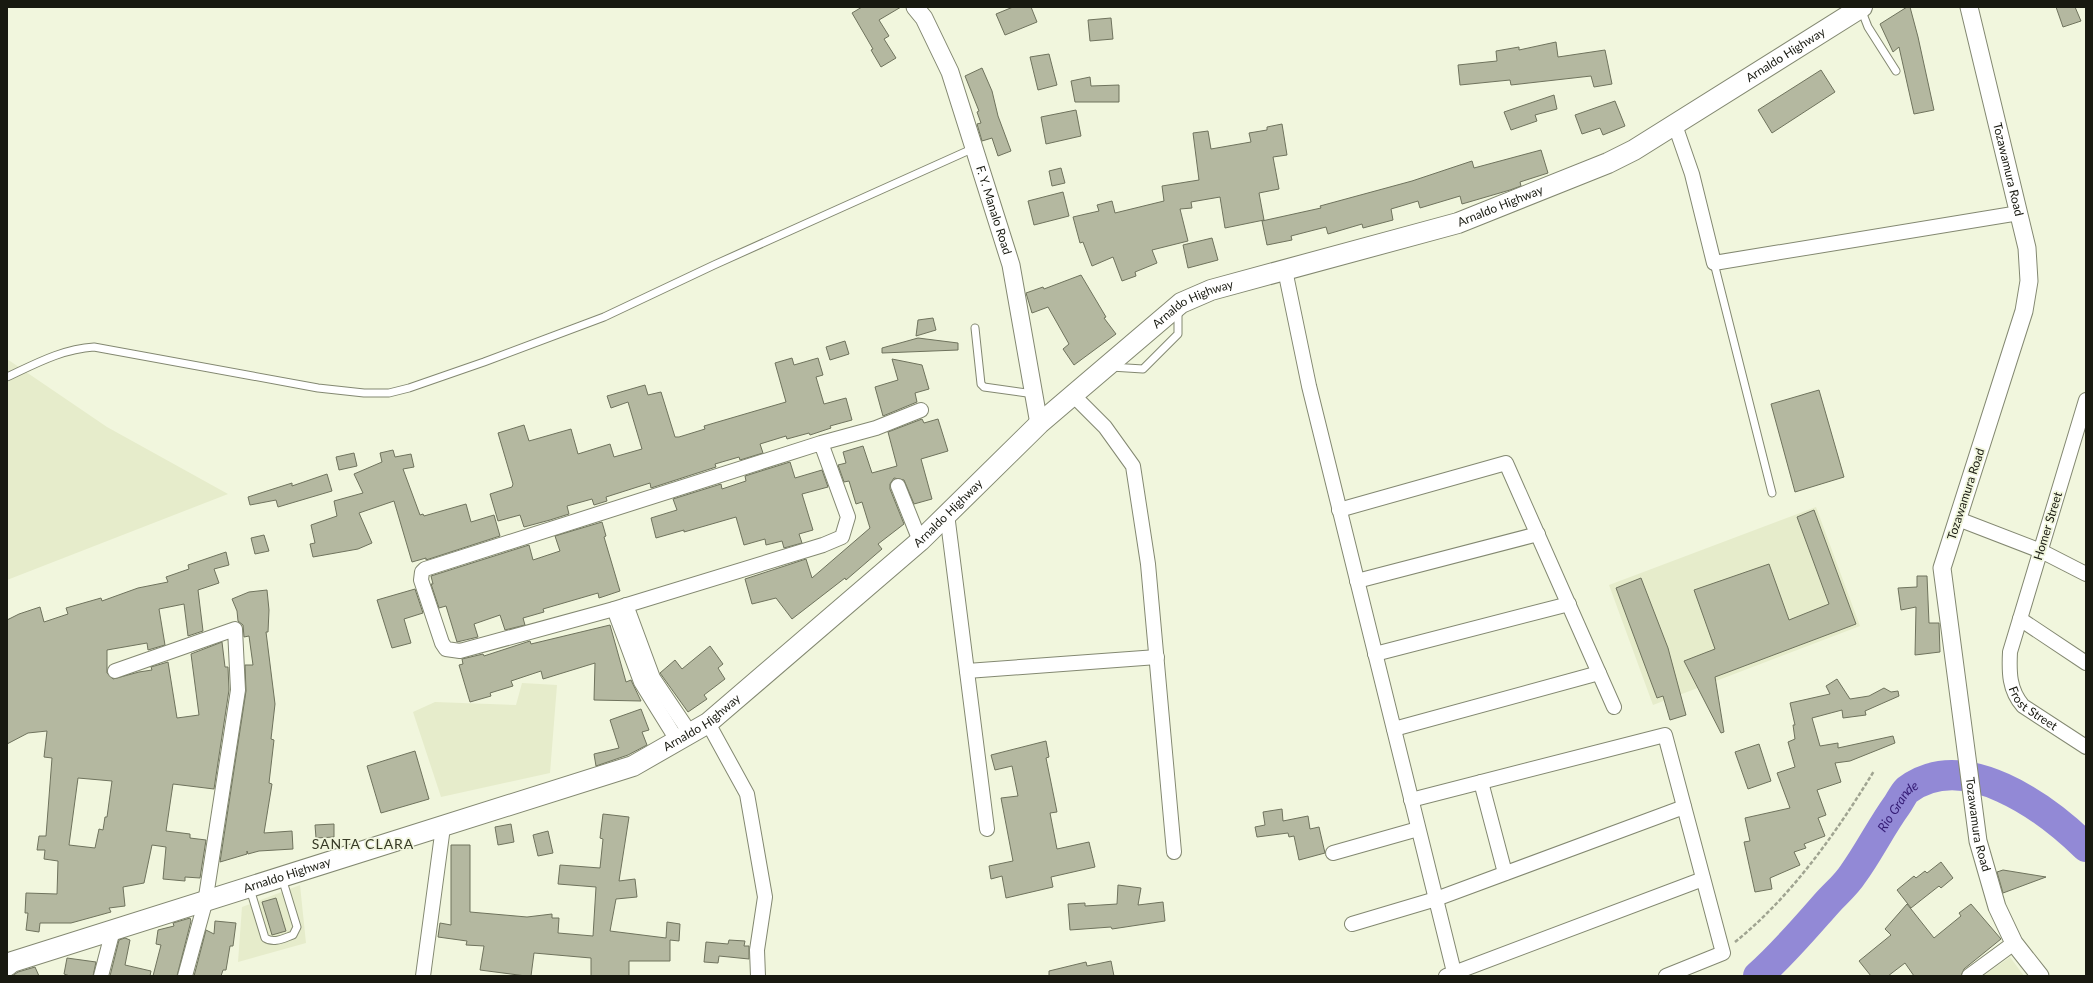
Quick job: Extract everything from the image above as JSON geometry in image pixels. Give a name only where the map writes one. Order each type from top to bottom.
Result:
[{"type":"main road","name":"Arnaldo Highway","points":[[7,966],[12,962],[250,889],[633,766],[708,723],[920,541],[1039,424],[1178,306],[1211,290],[1458,223],[1608,163],[1634,150],[1675,125],[1862,7]]},
{"type":"street","name":"F. Y. Manalo Road","points":[[915,7],[924,18],[950,72],[1012,265],[1039,424]]},
{"type":"street","name":"Tozawamura Road","points":[[1969,7],[2027,248],[2029,281],[2024,311],[1942,568],[1978,841],[1996,907],[2014,943],[2040,976]]},
{"type":"street","points":[[1675,125],[1692,174],[1714,263],[2019,213]]},
{"type":"street","points":[[1285,270],[1309,386],[1436,899],[1452,975],[1703,879]]},
{"type":"street","points":[[1073,395],[1104,427],[1133,466],[1148,564],[1174,852]]},
{"type":"street","name":"Homer Street","points":[[2010,652],[2086,400]]},
{"type":"street","points":[[822,443],[848,517],[842,537],[824,545],[620,607],[460,651],[446,649],[442,643],[421,576],[425,569],[822,443],[876,428],[921,410]]},
{"type":"street","points":[[1339,510],[1506,463],[1614,707]]},
{"type":"street","points":[[898,486],[920,541]]},
{"type":"street","points":[[947,514],[987,829]]},
{"type":"street","points":[[1958,519],[2041,551],[2086,574]]},
{"type":"street","points":[[1357,581],[1538,534]]},
{"type":"street","points":[[1375,654],[1569,604]]},
{"type":"street","points":[[620,607],[647,680],[684,736]]},
{"type":"street","points":[[2020,619],[2086,663]]},
{"type":"street","points":[[115,671],[235,629],[238,690],[205,903],[185,976]]},
{"type":"street","name":"Frost Street","points":[[2010,652],[2009,671],[2011,686],[2016,698],[2023,706],[2086,747]]},
{"type":"street","points":[[967,671],[1157,657]]},
{"type":"street","points":[[1394,729],[1599,673]]},
{"type":"street","points":[[708,723],[747,794],[765,897],[756,950],[758,976]]},
{"type":"street","points":[[1411,800],[1665,735],[1722,953],[1666,976]]},
{"type":"street","points":[[1481,782],[1505,873]]},
{"type":"street","points":[[1352,924],[1436,899],[1684,807]]},
{"type":"street","points":[[423,976],[443,827]]},
{"type":"street","points":[[1333,853],[1418,829]]},
{"type":"street","points":[[101,976],[113,930]]},
{"type":"street","points":[[1969,976],[2014,943]]},
{"type":"lane","points":[[1862,7],[1868,28],[1896,71]]},
{"type":"lane","points":[[7,377],[75,348],[94,347],[318,388],[364,393],[389,393],[409,388],[484,362],[604,318],[714,265],[974,148]]},
{"type":"lane","points":[[1714,263],[1772,493]]},
{"type":"lane","points":[[976,328],[981,384],[984,387],[1034,394]]},
{"type":"lane","points":[[250,889],[265,938],[269,941],[275,941],[293,935],[297,927],[282,878]]},
{"type":"path","points":[[1722,953],[1780,901],[1846,816],[1874,771]]},
{"type":"shaded area","points":[[7,359],[107,427],[228,494],[7,580]]},
{"type":"shaded area","points":[[1816,507],[1860,626],[1653,705],[1609,585]]},
{"type":"shaded area","points":[[522,683],[557,685],[550,773],[441,797],[413,712],[435,702],[516,705]]},
{"type":"shaded area","points":[[300,885],[306,943],[238,962],[242,907]]},
{"type":"shaded area","points":[[2010,957],[2024,976],[1983,976]]},
{"type":"building","points":[[862,7],[901,7],[879,20],[889,36],[884,39],[896,58],[881,67],[871,50],[873,49],[852,13]]},
{"type":"building","points":[[1013,7],[1031,7],[1037,22],[1005,35],[996,14]]},
{"type":"building","points":[[1907,7],[1910,7],[1918,37],[1934,110],[1914,114],[1899,47],[1893,52],[1880,24]]},
{"type":"building","points":[[2056,7],[2075,7],[2081,21],[2063,27]]},
{"type":"building","points":[[1111,18],[1113,39],[1090,41],[1088,20]]},
{"type":"building","points":[[1556,42],[1558,57],[1605,50],[1612,84],[1594,87],[1591,76],[1511,85],[1510,80],[1460,85],[1458,65],[1497,61],[1496,51],[1519,47],[1519,50]]},
{"type":"building","points":[[1049,54],[1057,85],[1038,90],[1030,57]]},
{"type":"building","points":[[982,68],[992,91],[998,116],[1011,151],[998,156],[992,138],[982,141],[977,124],[981,123],[977,112],[979,111],[965,76]]},
{"type":"building","points":[[1821,70],[1835,92],[1772,133],[1758,110]]},
{"type":"building","points":[[1090,77],[1091,86],[1119,85],[1119,102],[1075,102],[1071,81]]},
{"type":"building","points":[[1554,95],[1557,109],[1535,115],[1537,121],[1511,130],[1504,112]]},
{"type":"building","points":[[1615,101],[1625,126],[1603,135],[1600,128],[1582,134],[1575,115]]},
{"type":"building","points":[[1076,110],[1081,136],[1046,144],[1041,117]]},
{"type":"building","points":[[1282,124],[1287,155],[1273,157],[1279,189],[1259,193],[1264,220],[1225,228],[1220,197],[1191,202],[1192,208],[1180,209],[1188,241],[1152,250],[1157,263],[1135,272],[1136,276],[1122,281],[1113,257],[1092,266],[1083,242],[1080,243],[1073,217],[1099,211],[1097,205],[1112,201],[1115,213],[1164,201],[1162,186],[1199,180],[1193,133],[1208,131],[1211,149],[1251,142],[1249,133],[1267,130],[1267,127]]},
{"type":"building","points":[[1541,150],[1548,173],[1520,182],[1521,186],[1510,190],[1462,204],[1460,196],[1420,208],[1418,201],[1391,209],[1393,220],[1363,228],[1362,224],[1328,234],[1326,227],[1291,236],[1292,240],[1267,245],[1262,221],[1321,208],[1320,206],[1412,181],[1472,161],[1474,168]]},
{"type":"building","points":[[1061,168],[1065,183],[1052,186],[1049,171]]},
{"type":"building","points":[[1063,192],[1069,216],[1034,225],[1028,201]]},
{"type":"building","points":[[1212,238],[1218,260],[1188,268],[1183,245]]},
{"type":"building","points":[[1081,275],[1106,317],[1104,318],[1116,334],[1074,365],[1063,349],[1069,344],[1048,307],[1032,313],[1026,293],[1043,287],[1044,289]]},
{"type":"building","points":[[933,318],[936,330],[916,336],[918,320]]},
{"type":"building","points":[[918,338],[958,343],[958,350],[882,353],[882,348]]},
{"type":"building","points":[[845,341],[849,354],[830,360],[826,347]]},
{"type":"building","points":[[792,358],[794,365],[818,358],[823,375],[816,377],[824,404],[846,398],[852,420],[830,426],[831,428],[810,435],[809,433],[787,439],[786,436],[760,444],[763,453],[740,460],[739,457],[715,464],[716,467],[651,488],[650,483],[606,497],[607,501],[594,505],[592,499],[567,506],[569,514],[550,520],[524,527],[520,515],[498,521],[490,494],[512,487],[513,484],[498,433],[524,425],[529,441],[571,429],[578,454],[610,444],[614,457],[642,449],[628,402],[611,408],[607,396],[645,385],[648,395],[661,392],[675,437],[679,437],[705,429],[704,426],[786,402],[775,363]]},
{"type":"building","points":[[892,359],[922,365],[929,389],[915,393],[917,402],[883,416],[875,387],[898,380]]},
{"type":"building","points":[[1819,390],[1844,477],[1795,492],[1771,404]]},
{"type":"building","points":[[922,419],[924,423],[938,419],[948,451],[921,459],[932,499],[914,504],[904,480],[894,478],[890,484],[890,489],[904,524],[878,544],[882,549],[846,580],[845,578],[792,619],[776,598],[752,604],[745,579],[806,559],[812,578],[870,528],[862,502],[856,504],[849,481],[844,482],[838,465],[846,463],[843,452],[863,446],[872,473],[897,466],[888,432]]},
{"type":"building","points":[[393,450],[395,457],[411,454],[414,467],[403,469],[420,515],[423,514],[424,516],[466,504],[471,522],[494,515],[500,536],[426,560],[426,558],[412,562],[394,501],[359,513],[372,543],[358,549],[313,557],[310,544],[315,543],[311,525],[337,516],[334,501],[363,493],[354,474],[382,462],[380,453]]},
{"type":"building","points":[[354,453],[357,466],[339,470],[336,457]]},
{"type":"building","points":[[790,462],[795,478],[822,470],[828,487],[802,494],[813,530],[799,534],[802,543],[784,548],[782,541],[766,545],[765,539],[744,545],[736,517],[684,532],[684,530],[656,538],[651,518],[677,510],[673,499],[721,484],[722,489],[746,481],[745,476]]},
{"type":"building","points":[[327,474],[332,491],[278,507],[276,500],[250,505],[248,497],[292,483],[292,486]]},
{"type":"building","points":[[1814,510],[1856,624],[1715,677],[1724,732],[1721,733],[1684,661],[1715,649],[1694,590],[1769,564],[1789,620],[1829,604],[1797,517]]},
{"type":"building","points":[[602,522],[606,536],[604,537],[620,591],[599,598],[598,593],[543,609],[544,612],[523,618],[525,625],[505,630],[500,615],[474,624],[478,637],[457,642],[446,606],[439,608],[431,584],[433,584],[431,576],[529,545],[533,560],[560,551],[555,536]]},
{"type":"building","points":[[264,535],[269,551],[255,554],[251,538]]},
{"type":"building","points":[[226,552],[229,565],[214,569],[219,583],[198,590],[203,631],[188,636],[184,604],[159,609],[165,645],[148,650],[147,643],[107,650],[107,673],[113,679],[152,670],[151,667],[168,662],[177,718],[199,715],[191,654],[222,642],[225,667],[228,667],[229,690],[214,789],[173,784],[166,831],[190,834],[190,838],[206,840],[200,878],[185,877],[185,881],[163,879],[166,847],[152,845],[144,883],[123,887],[125,906],[109,908],[111,912],[71,923],[40,923],[39,932],[26,930],[28,913],[25,913],[26,893],[57,894],[58,861],[44,859],[45,850],[37,850],[39,836],[46,836],[52,758],[44,757],[47,731],[28,733],[7,744],[7,620],[40,607],[44,622],[68,614],[66,608],[101,598],[102,601],[138,588],[168,582],[166,577],[189,569],[188,565]],"holes":[[[78,778],[112,781],[107,817],[105,817],[103,830],[99,829],[95,848],[69,845]]]},
{"type":"building","points":[[1917,576],[1927,576],[1929,623],[1939,623],[1940,652],[1915,655],[1916,607],[1901,610],[1898,588],[1917,587]]},
{"type":"building","points":[[1641,578],[1668,648],[1686,715],[1670,720],[1663,696],[1657,698],[1616,588]]},
{"type":"building","points":[[415,589],[423,613],[404,619],[411,643],[392,648],[377,600]]},
{"type":"building","points":[[267,590],[269,610],[268,632],[266,632],[275,704],[271,739],[274,740],[269,783],[272,784],[264,833],[292,831],[293,849],[259,851],[248,854],[247,851],[247,854],[220,862],[246,691],[245,665],[253,665],[249,636],[244,637],[243,625],[238,621],[237,611],[232,599],[249,592]]},
{"type":"building","points":[[610,625],[626,682],[631,680],[641,701],[594,700],[595,663],[543,679],[541,671],[511,681],[513,686],[490,693],[491,696],[470,702],[459,665],[463,664],[462,659],[483,654],[484,656],[530,641],[531,644]]},
{"type":"building","points":[[710,646],[723,664],[718,668],[725,679],[704,695],[707,699],[688,712],[660,673],[675,660],[682,669]]},
{"type":"building","points":[[1837,679],[1850,699],[1869,696],[1884,688],[1891,692],[1898,691],[1899,696],[1865,711],[1866,715],[1843,718],[1842,710],[1812,718],[1820,746],[1838,743],[1838,748],[1893,736],[1895,743],[1850,761],[1835,763],[1841,782],[1817,790],[1826,815],[1818,818],[1825,836],[1804,844],[1806,848],[1794,852],[1800,865],[1770,878],[1772,889],[1755,892],[1744,842],[1750,841],[1745,818],[1790,808],[1777,773],[1795,767],[1788,742],[1795,739],[1793,725],[1795,725],[1790,703],[1830,694],[1826,686]]},
{"type":"building","points":[[641,709],[649,730],[642,732],[647,745],[628,755],[596,766],[594,754],[619,748],[610,720]]},
{"type":"building","points":[[1046,741],[1049,757],[1046,758],[1057,812],[1050,813],[1057,849],[1089,842],[1095,867],[1051,877],[1053,887],[1006,898],[1002,876],[991,879],[989,866],[1013,861],[1001,798],[1018,796],[1012,766],[995,770],[991,755]]},
{"type":"building","points":[[1759,744],[1771,781],[1748,789],[1735,752]]},
{"type":"building","points":[[415,751],[429,799],[381,813],[367,766]]},
{"type":"building","points":[[1282,809],[1283,821],[1308,816],[1310,829],[1319,827],[1325,853],[1299,860],[1294,836],[1289,837],[1288,833],[1257,837],[1255,827],[1265,825],[1263,812]]},
{"type":"building","points":[[603,814],[629,817],[619,881],[635,879],[637,897],[616,899],[610,931],[666,938],[667,922],[680,924],[679,941],[670,940],[670,961],[629,961],[629,976],[591,976],[591,958],[534,953],[531,976],[526,976],[480,970],[484,946],[466,945],[467,941],[438,937],[440,923],[451,925],[451,845],[470,845],[470,912],[527,917],[552,914],[552,918],[559,918],[558,933],[593,936],[596,887],[558,884],[560,865],[600,868],[603,839],[600,838]]},
{"type":"building","points":[[334,824],[334,837],[316,838],[315,825]]},
{"type":"building","points":[[511,824],[514,842],[498,845],[495,827]]},
{"type":"building","points":[[548,831],[553,853],[538,856],[533,835]]},
{"type":"building","points":[[1941,862],[1953,878],[1941,888],[1939,886],[1911,908],[1897,890],[1914,876],[1916,878],[1925,871],[1927,873]]},
{"type":"building","points":[[2003,870],[2046,877],[2003,893],[1997,872]]},
{"type":"building","points":[[1118,885],[1141,888],[1138,905],[1163,902],[1165,921],[1112,929],[1111,927],[1070,930],[1068,904],[1085,903],[1085,906],[1117,904]]},
{"type":"building","points":[[276,898],[286,931],[272,935],[262,902]]},
{"type":"building","points":[[1907,904],[1934,938],[1961,916],[1959,913],[1971,904],[2001,939],[1964,969],[1961,976],[1914,976],[1905,963],[1888,976],[1871,976],[1859,961],[1891,935],[1885,929]]},
{"type":"building","points":[[190,918],[191,921],[177,976],[153,976],[161,945],[156,944],[158,930],[174,926],[173,923]]},
{"type":"building","points":[[215,921],[236,923],[233,946],[230,946],[226,970],[223,970],[221,976],[194,976],[206,930],[214,934]]},
{"type":"building","points":[[125,938],[130,940],[125,965],[151,971],[150,976],[110,976],[119,940]]},
{"type":"building","points":[[729,940],[745,941],[744,946],[749,946],[749,959],[719,956],[718,963],[704,962],[706,942],[728,944]]},
{"type":"building","points":[[67,958],[96,962],[93,976],[70,976],[64,974]]},
{"type":"building","points":[[1111,961],[1114,976],[1049,976],[1049,971],[1086,962],[1087,966]]},
{"type":"building","points":[[35,967],[39,976],[12,976],[18,972]]},
{"type":"waterway","name":"Rio Grande","points":[[1758,976],[1785,950],[1847,882],[1859,866],[1907,790],[1929,779],[1953,775],[1978,779],[2003,788],[2027,800],[2086,847]]},
{"type":"district","name":"SANTA CLARA","points":[[363,844]]}]
